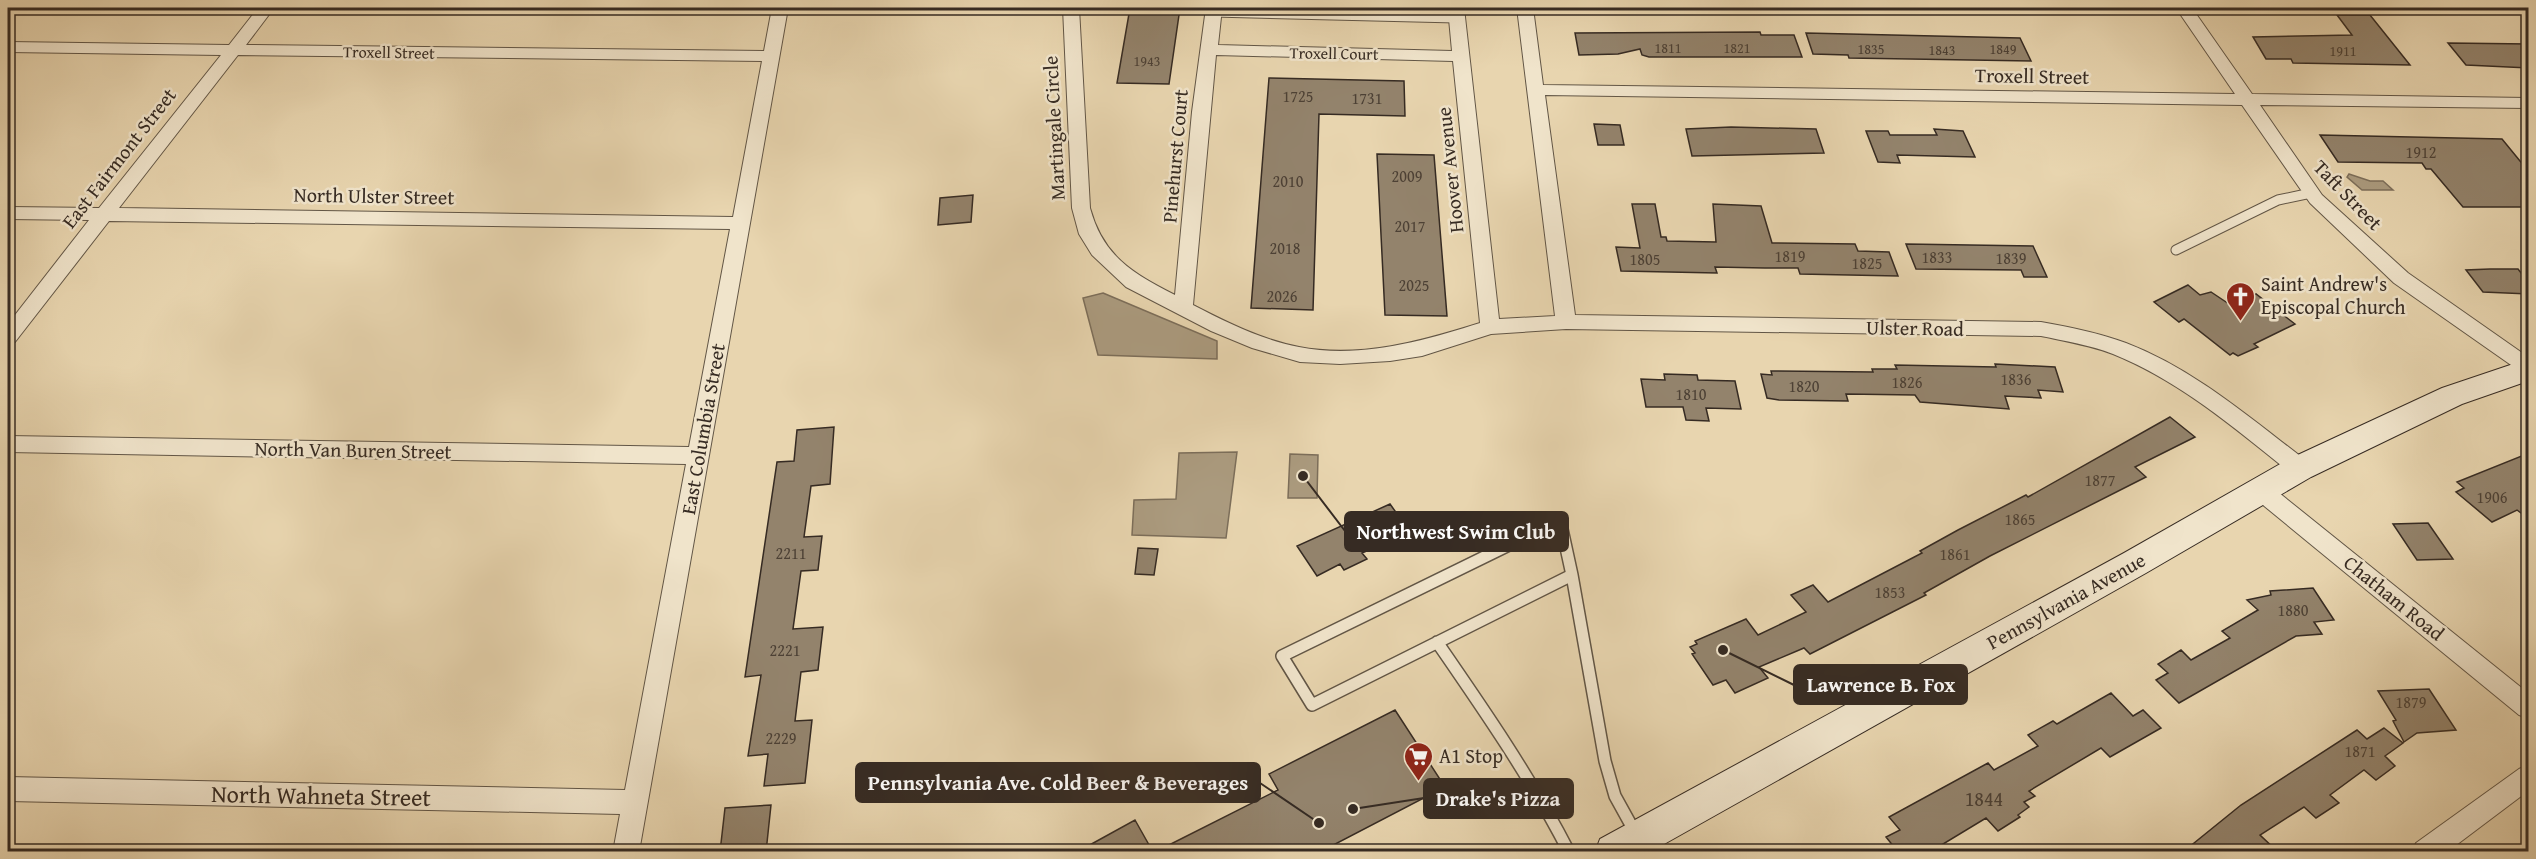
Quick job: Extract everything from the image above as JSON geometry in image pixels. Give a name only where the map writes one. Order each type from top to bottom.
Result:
[{"type":"street","name":"East Fairmont Street","points":[[8,337],[266,8]]},
{"type":"street","name":"East Columbia Street","points":[[626,852],[780,8]]},
{"type":"street","name":"Martingale Circle","points":[[1071,8],[1077,177],[1081,208],[1088,234],[1114,267],[1133,282],[1259,343],[1300,356],[1340,357],[1390,354],[1422,349],[1490,327]]},
{"type":"street","points":[[1525,8],[1566,322]]},
{"type":"street","name":"Taft Street","points":[[2184,8],[2311,193],[2402,278],[2529,369]]},
{"type":"street","name":"Pinehurst Court","points":[[1184,308],[1214,10]]},
{"type":"street","name":"Hoover Avenue","points":[[1456,13],[1490,327]]},
{"type":"street","name":"Troxell Street","points":[[8,47],[771,56]]},
{"type":"street","name":"Troxell Court","points":[[1209,51],[1460,56]]},
{"type":"street","name":"Troxell Street","points":[[1536,90],[2529,103]]},
{"type":"street","name":"North Ulster Street","points":[[8,213],[740,223]]},
{"type":"street","name":"Ulster Road","points":[[1490,327],[1566,322],[2029,329],[2073,334],[2105,342],[2168,370],[2300,468]]},
{"type":"street","name":"Pennsylvania Avenue","points":[[1626,844],[2135,563],[2300,468],[2452,396],[2529,369]]},
{"type":"street","name":"North Van Buren Street","points":[[8,444],[698,456]]},
{"type":"street","name":"Chatham Road","points":[[2260,490],[2529,707]]},
{"type":"street","points":[[2425,852],[2529,777]]},
{"type":"street","name":"North Wahneta Street","points":[[8,789],[634,802]]},
{"type":"lane","points":[[1214,10],[1456,13]]},
{"type":"lane","points":[[2176,250],[2278,200],[2311,193]]},
{"type":"lane","points":[[1572,575],[1312,705],[1282,656],[1560,520],[1572,575],[1605,761],[1626,844]]},
{"type":"lane","points":[[1437,642],[1506,742],[1547,809],[1569,852]]},
{"type":"shaded area","points":[[2528,8],[2528,9],[2261,9]]},
{"type":"shaded area","points":[[2349,174],[2370,181],[2383,181],[2393,190],[2362,190],[2347,177]]},
{"type":"shaded area","points":[[1103,293],[1217,341],[1217,359],[1098,355],[1083,298]]},
{"type":"shaded area","points":[[1237,452],[1226,538],[1132,535],[1134,500],[1176,499],[1179,453]]},
{"type":"shaded area","points":[[1290,454],[1318,455],[1317,498],[1288,498]]},
{"type":"building","points":[[1130,8],[1180,8],[1169,84],[1117,83]]},
{"type":"building","points":[[2337,15],[2370,15],[2410,65],[2293,63],[2291,59],[2266,59],[2253,37],[2352,35]]},
{"type":"building","points":[[1760,32],[1761,35],[1794,35],[1802,57],[1649,57],[1642,55],[1640,49],[1618,54],[1579,55],[1575,33]]},
{"type":"building","points":[[1806,33],[2020,38],[2031,61],[1849,58],[1848,55],[1813,54]]},
{"type":"building","points":[[2448,43],[2529,44],[2529,68],[2466,65]]},
{"type":"building","points":[[1269,78],[1404,81],[1405,116],[1319,114],[1313,310],[1251,308]]},
{"type":"building","points":[[1594,124],[1620,125],[1624,145],[1598,145]]},
{"type":"building","points":[[1731,127],[1816,129],[1824,153],[1692,156],[1686,129]]},
{"type":"building","points":[[1934,129],[1963,131],[1975,157],[1897,155],[1900,163],[1878,162],[1866,131],[1888,131],[1890,135],[1937,135]]},
{"type":"building","points":[[2320,135],[2502,139],[2529,172],[2529,207],[2463,207],[2431,169],[2426,169],[2422,163],[2338,162]]},
{"type":"building","points":[[1377,154],[1434,155],[1447,316],[1385,315]]},
{"type":"building","points":[[973,195],[971,222],[938,225],[940,198]]},
{"type":"building","points":[[1632,204],[1655,204],[1661,237],[1666,237],[1667,241],[1716,242],[1713,204],[1761,206],[1772,243],[1855,244],[1858,251],[1889,252],[1898,276],[1800,274],[1798,268],[1715,267],[1717,273],[1621,271],[1616,247],[1640,248]]},
{"type":"building","points":[[1906,244],[2033,246],[2047,277],[2024,277],[2021,270],[1916,269]]},
{"type":"building","points":[[2518,269],[2529,283],[2529,294],[2483,292],[2466,270]]},
{"type":"building","name":"Saint Andrew's Episcopal Church","points":[[2188,285],[2200,295],[2211,292],[2232,306],[2256,294],[2295,324],[2254,344],[2258,347],[2238,356],[2233,353],[2230,355],[2184,319],[2179,322],[2154,302]]},
{"type":"building","points":[[1995,364],[2055,367],[2063,392],[2038,390],[2041,398],[2005,396],[2009,409],[1920,402],[1915,395],[1846,394],[1848,401],[1779,400],[1767,398],[1761,374],[1772,375],[1771,371],[1873,372],[1872,369],[1897,369],[1895,365],[1996,367]]},
{"type":"building","points":[[1664,374],[1697,375],[1698,380],[1735,381],[1741,409],[1706,408],[1709,421],[1686,420],[1683,407],[1646,407],[1641,379],[1665,380]]},
{"type":"building","points":[[2170,417],[2195,437],[2135,467],[2146,477],[1990,556],[1924,593],[1926,595],[1810,654],[1804,648],[1759,667],[1768,678],[1735,693],[1726,680],[1713,685],[1692,654],[1695,653],[1690,647],[1697,644],[1695,641],[1746,619],[1758,635],[1806,612],[1791,595],[1813,585],[1828,602],[1922,553],[1920,551],[1958,530],[2026,495],[2028,497]]},
{"type":"building","points":[[834,427],[830,484],[811,486],[804,537],[822,536],[818,570],[801,571],[793,629],[823,627],[818,670],[801,672],[795,721],[812,720],[805,783],[764,786],[768,754],[748,756],[761,675],[745,677],[777,462],[794,461],[797,430]]},
{"type":"building","points":[[2529,453],[2529,519],[2517,510],[2492,522],[2456,492],[2464,488],[2457,482]]},
{"type":"building","points":[[1390,504],[1410,532],[1362,553],[1367,559],[1344,570],[1340,564],[1317,576],[1297,546]]},
{"type":"building","points":[[2428,523],[2453,559],[2417,560],[2393,524]]},
{"type":"building","points":[[1138,548],[1158,549],[1154,575],[1135,574]]},
{"type":"building","points":[[2313,588],[2334,620],[2314,622],[2322,634],[2296,636],[2179,703],[2156,680],[2168,673],[2158,664],[2181,650],[2191,660],[2230,638],[2222,631],[2258,610],[2247,600],[2271,595],[2270,591]]},
{"type":"building","points":[[2429,689],[2456,730],[2417,733],[2404,742],[2393,721],[2396,720],[2378,691]]},
{"type":"building","points":[[2111,693],[2133,716],[2143,710],[2161,728],[2110,757],[2101,748],[2029,791],[2035,796],[2024,802],[2029,807],[2018,815],[2020,817],[1998,831],[1986,818],[1930,852],[1898,852],[1886,837],[1900,830],[1889,817],[1988,763],[1994,770],[2038,746],[2028,735],[2053,721],[2057,724]]},
{"type":"building","points":[[1395,710],[1445,787],[1320,852],[1155,852],[1278,790],[1269,774]]},
{"type":"building","points":[[2384,728],[2403,743],[2385,756],[2395,766],[2376,780],[2364,770],[2330,795],[2339,803],[2316,818],[2304,807],[2260,835],[2278,852],[2183,852],[2241,805],[2357,730],[2367,739]]},
{"type":"building","points":[[771,805],[766,852],[720,852],[725,808]]},
{"type":"building","points":[[1135,820],[1153,852],[1077,852]]},
{"type":"place","name":"Saint Andrew's Episcopal Church","points":[[2240,322]]},
{"type":"place","name":"Northwest Swim Club","points":[[1303,476]]},
{"type":"place","name":"Lawrence B. Fox","points":[[1723,650]]},
{"type":"place","name":"A1 Stop","points":[[1418,782]]},
{"type":"place","name":"Drake's Pizza","points":[[1353,809]]},
{"type":"place","name":"Pennsylvania Ave. Cold Beer & Beverages","points":[[1319,823]]}]
